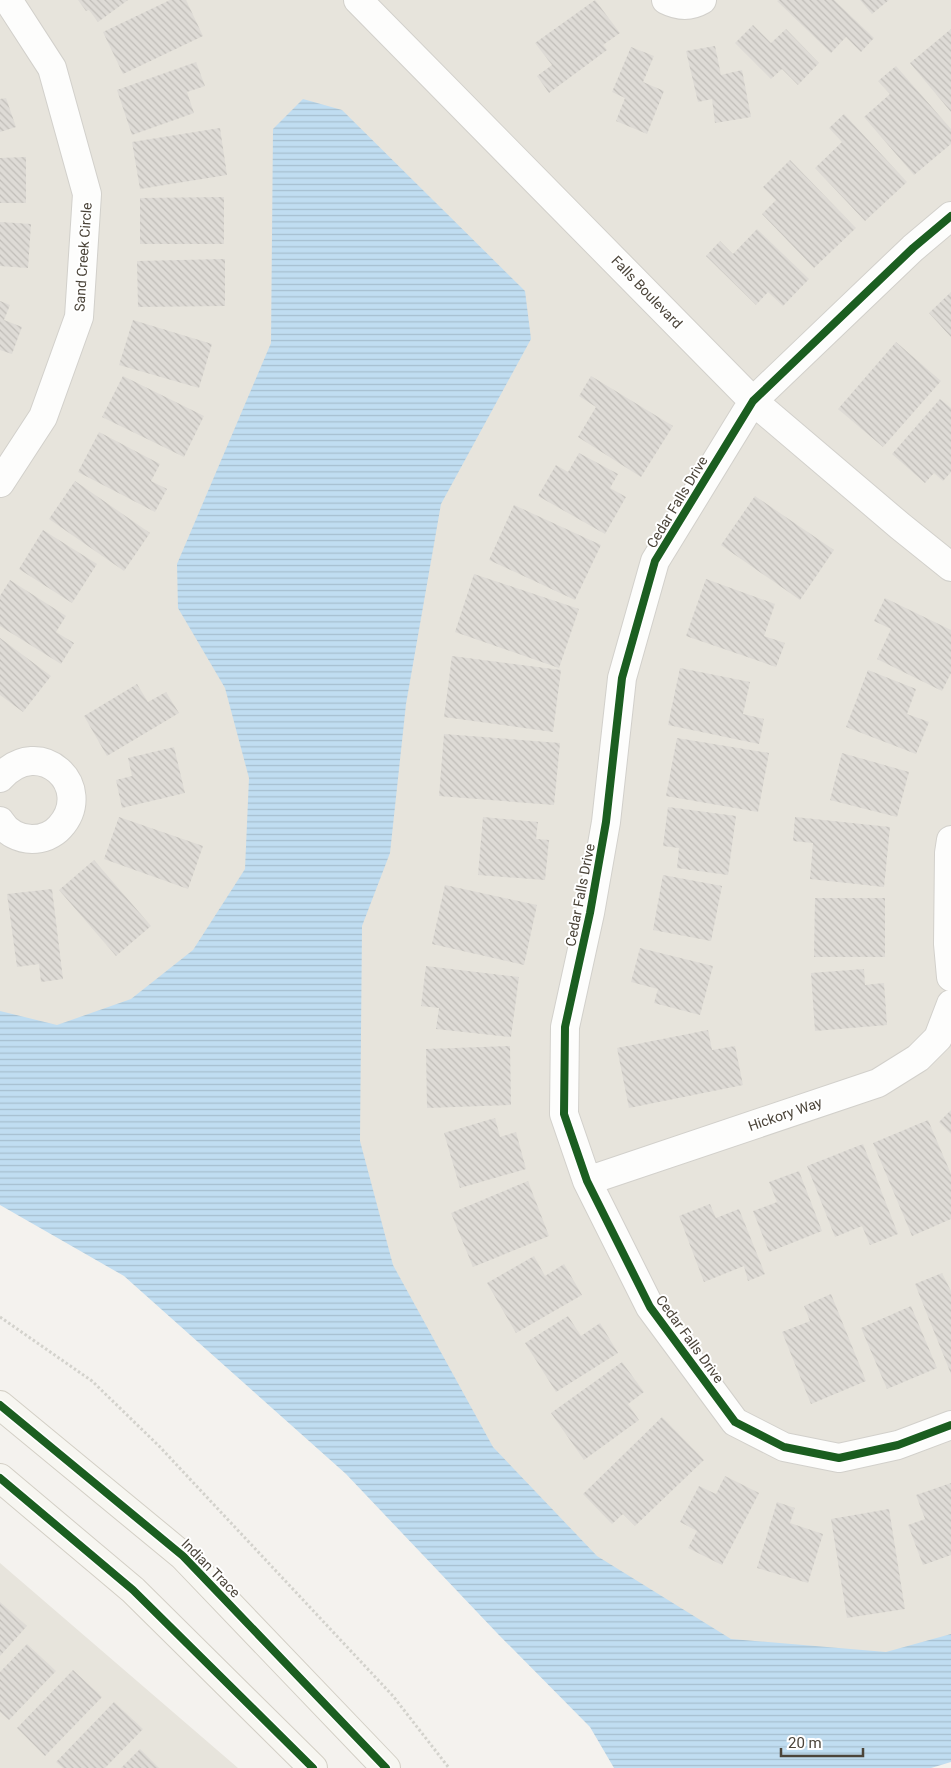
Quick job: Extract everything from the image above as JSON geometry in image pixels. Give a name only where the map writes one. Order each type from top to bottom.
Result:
[{"type":"main road","name":"Indian Trace","points":[[0,1405],[183,1556],[386,1768]]},
{"type":"main road","points":[[0,1478],[133,1590],[312,1768]]},
{"type":"street","name":"Sand Creek Circle","points":[[0,483],[42,417],[79,317],[87,194],[52,68],[8,0]]},
{"type":"street","name":"Falls Boulevard","points":[[358,0],[753,401],[951,567]]},
{"type":"street","points":[[666,0],[674,4],[685,5],[702,0]]},
{"type":"street","name":"Cedar Falls Drive","points":[[951,216],[913,248],[753,401],[655,562],[622,678],[606,822],[590,913],[565,1027],[564,1114],[587,1181],[650,1307],[735,1422],[784,1448],[839,1458],[898,1445],[951,1425]]},
{"type":"street","points":[[0,778],[19,763],[30,760],[43,762],[54,767],[63,775],[69,786],[72,798],[70,810],[65,821],[57,830],[47,836],[35,839],[22,838],[11,833],[0,821]]},
{"type":"street","points":[[951,840],[948,916],[951,978]]},
{"type":"street","name":"Hickory Way","points":[[587,1181],[878,1083],[918,1058],[938,1038],[951,1004]]},
{"type":"path","points":[[0,1317],[92,1381],[159,1446],[393,1696],[449,1768]]},
{"type":"shaded area","points":[[0,0],[951,0],[951,1685],[771,1756],[0,1113]]},
{"type":"shaded area","points":[[0,1563],[238,1768],[0,1768]]},
{"type":"water","points":[[303,99],[342,110],[525,291],[531,339],[441,504],[406,704],[390,853],[362,926],[360,1141],[393,1265],[493,1447],[597,1556],[731,1639],[886,1652],[951,1634],[951,1762],[931,1768],[614,1768],[590,1727],[497,1633],[346,1474],[124,1276],[0,1205],[0,1011],[57,1025],[131,999],[193,950],[245,869],[249,778],[225,688],[178,608],[177,564],[271,343],[273,129]]},
{"type":"building","points":[[78,0],[128,0],[98,22]]},
{"type":"building","points":[[170,0],[186,0],[203,36],[123,74],[103,32]]},
{"type":"building","points":[[595,0],[620,33],[603,45],[607,50],[549,93],[537,76],[552,65],[535,43]]},
{"type":"building","points":[[834,0],[874,38],[861,52],[846,37],[831,53],[777,1]]},
{"type":"building","points":[[860,0],[889,0],[872,14]]},
{"type":"building","points":[[753,25],[771,43],[786,29],[819,63],[798,85],[782,69],[771,79],[735,43]]},
{"type":"building","points":[[951,29],[951,112],[910,63]]},
{"type":"building","points":[[715,46],[721,75],[742,70],[751,117],[715,123],[712,99],[698,102],[686,51]]},
{"type":"building","points":[[631,47],[654,56],[643,82],[664,91],[647,134],[616,121],[625,98],[612,92]]},
{"type":"building","points":[[196,62],[205,86],[187,92],[194,113],[132,135],[117,90]]},
{"type":"building","points":[[896,66],[951,129],[951,144],[914,175],[864,117],[890,94],[878,81]]},
{"type":"building","points":[[6,98],[16,127],[0,132],[0,99]]},
{"type":"building","points":[[844,114],[907,182],[865,221],[815,168],[842,142],[829,128]]},
{"type":"building","points":[[220,128],[227,175],[140,189],[132,142]]},
{"type":"building","points":[[26,157],[26,203],[0,203],[0,158]]},
{"type":"building","points":[[790,160],[856,228],[814,268],[762,214],[776,200],[763,187]]},
{"type":"building","points":[[224,197],[224,244],[140,244],[140,198]]},
{"type":"building","points":[[0,222],[31,224],[28,268],[0,266]]},
{"type":"building","points":[[757,229],[809,279],[783,306],[768,292],[756,305],[706,256],[720,241],[733,254]]},
{"type":"building","points":[[225,259],[225,306],[138,307],[137,261]]},
{"type":"building","points":[[951,292],[951,337],[929,313]]},
{"type":"building","points":[[0,301],[10,305],[4,320],[22,327],[12,354],[0,350]]},
{"type":"building","points":[[133,320],[212,344],[199,388],[119,365]]},
{"type":"building","points":[[896,342],[941,381],[883,447],[838,409]]},
{"type":"building","points":[[123,376],[204,416],[184,457],[102,417]]},
{"type":"building","points":[[591,376],[673,426],[641,477],[578,437],[596,407],[579,396]]},
{"type":"building","points":[[940,399],[951,408],[951,472],[943,481],[934,473],[925,483],[892,454]]},
{"type":"building","points":[[99,432],[160,464],[151,481],[167,489],[155,512],[78,472]]},
{"type":"building","points":[[579,453],[618,474],[610,488],[626,497],[605,534],[538,496],[556,465],[568,472]]},
{"type":"building","points":[[75,481],[150,533],[124,571],[49,519]]},
{"type":"building","points":[[755,496],[834,550],[800,600],[721,545]]},
{"type":"building","points":[[514,505],[601,545],[575,600],[489,560]]},
{"type":"building","points":[[43,530],[97,564],[72,603],[19,569]]},
{"type":"building","points":[[474,574],[579,609],[559,668],[455,632]]},
{"type":"building","points":[[706,579],[775,604],[764,636],[785,643],[776,667],[686,636]]},
{"type":"building","points":[[10,580],[66,616],[56,632],[74,643],[61,664],[0,626],[0,596]]},
{"type":"building","points":[[885,598],[951,630],[951,673],[942,691],[877,659],[891,629],[874,621]]},
{"type":"building","points":[[0,638],[51,676],[23,712],[0,695]]},
{"type":"building","points":[[452,656],[561,670],[553,732],[444,717]]},
{"type":"building","points":[[680,668],[750,682],[743,714],[764,719],[759,744],[668,725]]},
{"type":"building","points":[[868,670],[916,689],[907,714],[929,722],[916,754],[846,727]]},
{"type":"building","points":[[137,684],[148,702],[166,692],[179,713],[107,756],[84,716]]},
{"type":"building","points":[[444,734],[560,743],[554,805],[439,796]]},
{"type":"building","points":[[677,738],[769,753],[758,812],[666,796]]},
{"type":"building","points":[[174,747],[185,793],[122,808],[116,780],[132,776],[128,758]]},
{"type":"building","points":[[842,753],[909,772],[897,817],[830,800]]},
{"type":"building","points":[[668,807],[736,816],[728,875],[677,868],[679,848],[663,846]]},
{"type":"building","points":[[119,817],[203,846],[188,889],[104,859]]},
{"type":"building","points":[[483,817],[538,822],[536,839],[549,840],[545,880],[478,875]]},
{"type":"building","points":[[795,817],[890,827],[884,887],[810,879],[813,843],[793,841]]},
{"type":"building","points":[[94,860],[151,926],[116,956],[59,890]]},
{"type":"building","points":[[663,875],[722,886],[711,941],[653,930]]},
{"type":"building","points":[[445,885],[537,905],[524,965],[432,944]]},
{"type":"building","points":[[52,889],[63,979],[41,982],[39,964],[17,967],[7,894]]},
{"type":"building","points":[[815,898],[885,898],[885,957],[814,957]]},
{"type":"building","points":[[640,948],[713,966],[700,1015],[654,1003],[658,989],[631,982]]},
{"type":"building","points":[[426,966],[519,977],[511,1037],[436,1029],[439,1008],[421,1006]]},
{"type":"building","points":[[864,969],[865,985],[884,983],[887,1025],[815,1031],[811,973]]},
{"type":"building","points":[[708,1030],[712,1050],[735,1046],[743,1085],[629,1108],[617,1048]]},
{"type":"building","points":[[510,1046],[511,1105],[427,1108],[426,1049]]},
{"type":"building","points":[[951,1110],[951,1134],[939,1122]]},
{"type":"building","points":[[495,1118],[500,1137],[516,1132],[526,1169],[460,1188],[444,1133]]},
{"type":"building","points":[[928,1120],[951,1174],[951,1219],[912,1236],[873,1143]]},
{"type":"building","points":[[863,1144],[898,1234],[870,1245],[862,1226],[835,1237],[807,1166]]},
{"type":"building","points":[[799,1171],[822,1231],[769,1252],[753,1211],[777,1202],[769,1182]]},
{"type":"building","points":[[528,1181],[549,1236],[473,1267],[451,1213]]},
{"type":"building","points":[[710,1204],[716,1218],[739,1209],[765,1274],[748,1281],[744,1266],[704,1282],[679,1216]]},
{"type":"building","points":[[534,1256],[545,1276],[564,1264],[582,1295],[516,1333],[487,1283]]},
{"type":"building","points":[[942,1273],[951,1291],[951,1374],[915,1284]]},
{"type":"building","points":[[831,1294],[866,1381],[811,1404],[782,1332],[810,1321],[804,1306]]},
{"type":"building","points":[[911,1306],[937,1368],[887,1389],[861,1328]]},
{"type":"building","points":[[568,1316],[581,1336],[600,1323],[618,1353],[556,1392],[525,1343]]},
{"type":"building","points":[[622,1362],[644,1392],[628,1404],[639,1420],[584,1460],[551,1413]]},
{"type":"building","points":[[662,1417],[704,1460],[635,1526],[623,1514],[612,1524],[583,1494]]},
{"type":"building","points":[[725,1476],[759,1493],[722,1565],[688,1548],[697,1531],[680,1522],[699,1486],[716,1494]]},
{"type":"building","points":[[951,1483],[951,1555],[923,1565],[908,1525],[925,1519],[916,1495]]},
{"type":"building","points":[[777,1502],[795,1508],[790,1523],[823,1534],[808,1583],[757,1568]]},
{"type":"building","points":[[889,1509],[905,1609],[847,1618],[831,1519]]},
{"type":"building","points":[[0,1602],[27,1626],[0,1656]]},
{"type":"building","points":[[27,1644],[56,1671],[9,1720],[0,1712],[0,1672]]},
{"type":"building","points":[[73,1670],[102,1697],[45,1756],[17,1728]]},
{"type":"building","points":[[114,1702],[143,1729],[105,1768],[63,1768],[56,1762]]},
{"type":"building","points":[[140,1749],[159,1768],[121,1768]]},
{"type":"cycle path","points":[[951,216],[913,248],[753,401],[655,561],[622,678],[606,822],[590,913],[565,1027],[564,1114],[587,1181],[650,1307],[735,1422],[784,1447],[839,1458],[898,1445],[951,1425]]},
{"type":"cycle path","points":[[0,1405],[183,1556],[386,1768]]},
{"type":"cycle path","points":[[0,1478],[133,1590],[313,1768]]}]
